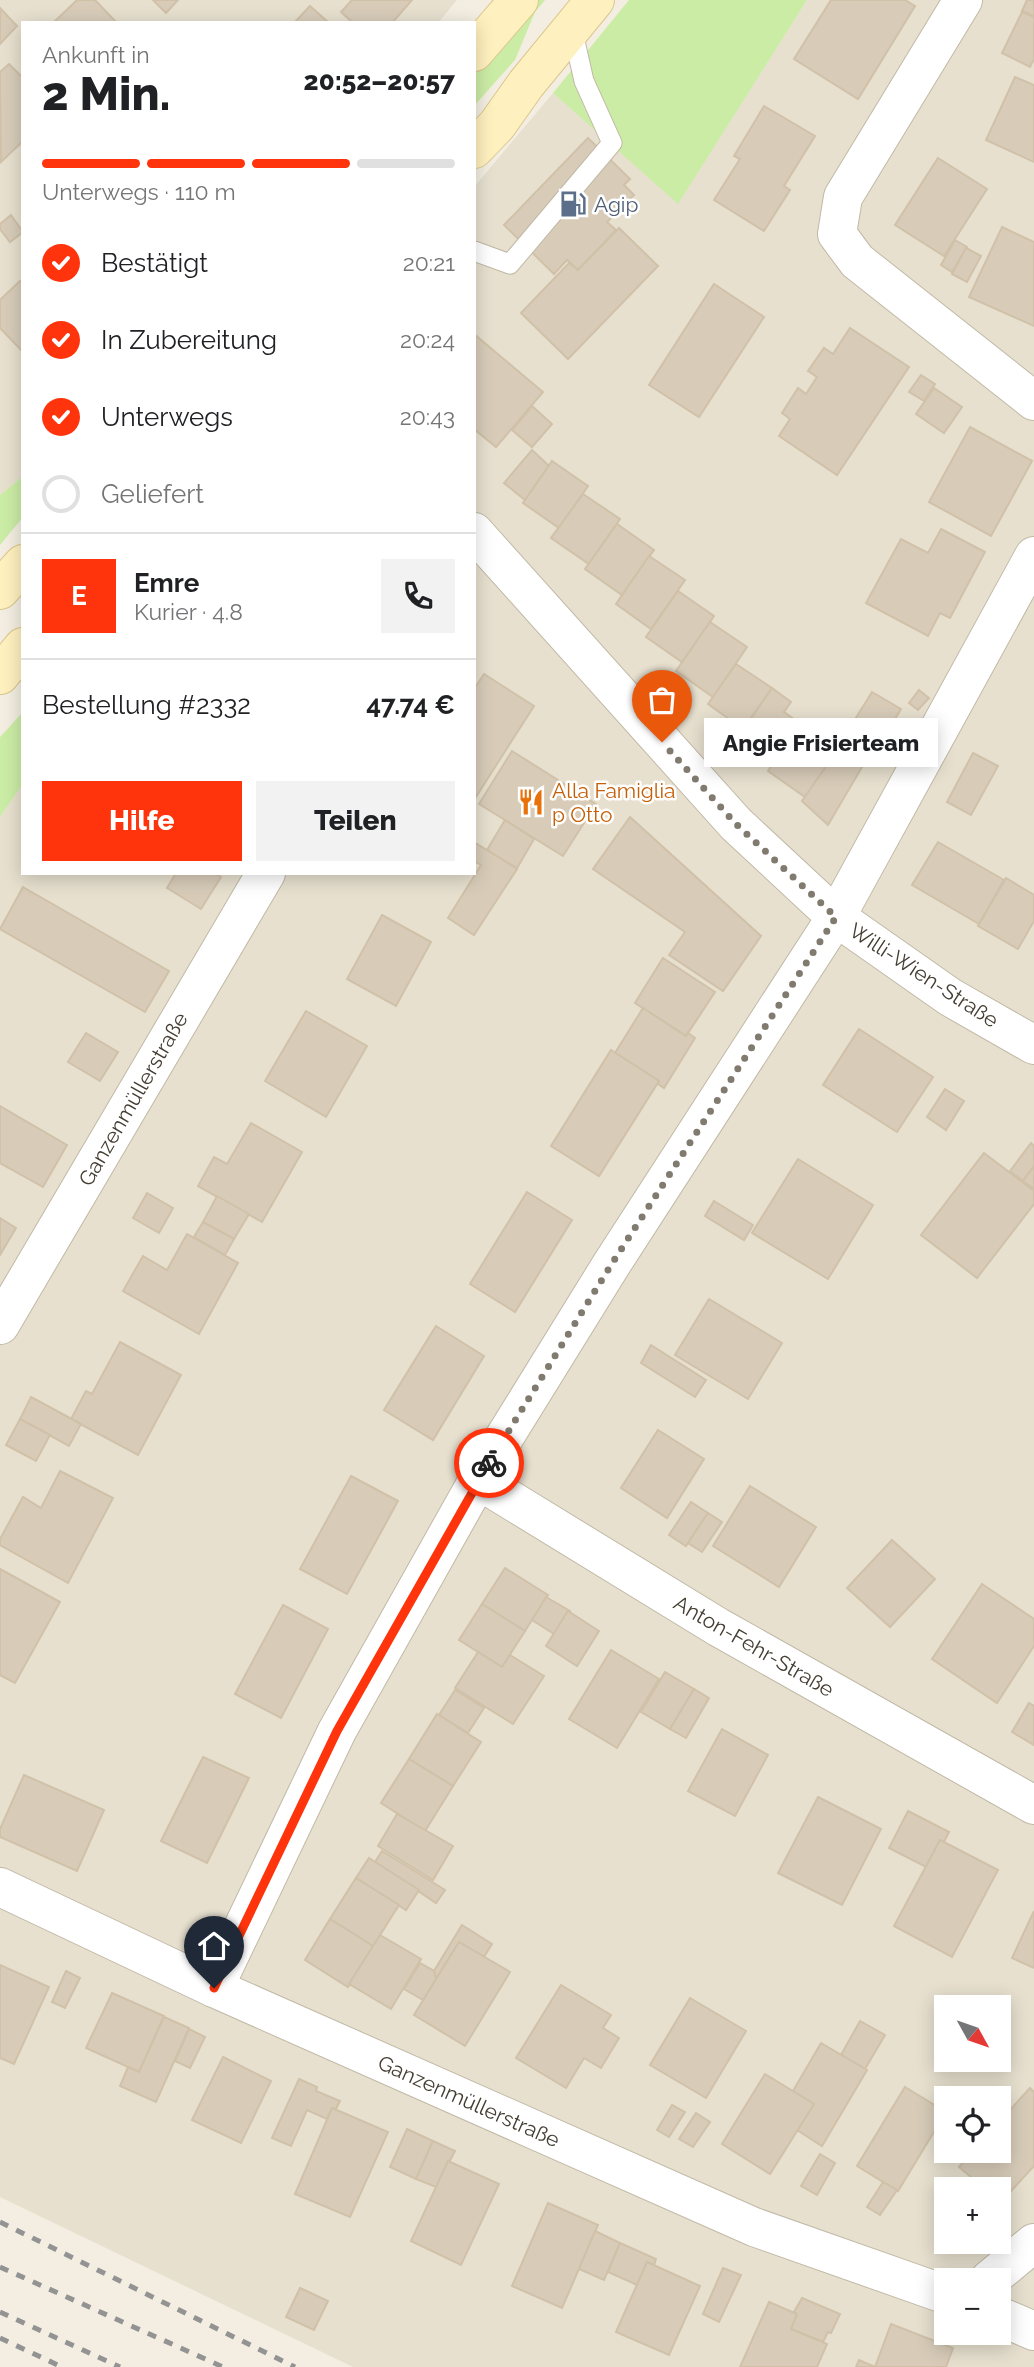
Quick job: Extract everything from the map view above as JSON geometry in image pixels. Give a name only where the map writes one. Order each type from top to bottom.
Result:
[{"type":"main road","points":[[476,50],[519,0]]},
{"type":"main road","points":[[476,147],[497,125],[526,84],[584,14]]},
{"type":"main road","points":[[0,590],[21,566]]},
{"type":"main road","points":[[0,675],[21,649]]},
{"type":"street","points":[[963,0],[843,197],[837,234],[857,261],[1034,401]]},
{"type":"street","name":"Willi-Wien-Straße","points":[[476,537],[736,824],[836,917],[950,997],[1034,1045]]},
{"type":"street","points":[[214,1988],[337,1731],[478,1480],[611,1265],[836,917],[1034,556]]},
{"type":"street","name":"Ganzenmüllerstraße","points":[[0,1325],[265,875]]},
{"type":"street","name":"Anton-Fehr-Straße","points":[[478,1480],[718,1627],[1034,1805]]},
{"type":"street","name":"Ganzenmüllerstraße","points":[[0,1887],[214,1988],[754,2227],[934,2289]]},
{"type":"street","points":[[1004,2268],[1034,2243]]},
{"type":"street","points":[[1011,2321],[1034,2331]]},
{"type":"lane","points":[[476,252],[510,264],[612,144],[584,81],[584,14]]},
{"type":"shaded area","points":[[0,0],[457,0],[440,21],[21,21],[21,478],[0,495]]},
{"type":"shaded area","points":[[807,0],[1034,0],[1034,2367],[353,2367],[0,2197],[0,817],[21,787],[21,875],[476,875],[476,185],[553,93],[678,203]]},
{"type":"green space","points":[[532,0],[545,0],[535,12],[515,60],[476,104],[476,64]]},
{"type":"green space","points":[[629,0],[807,0],[678,204],[553,93]]},
{"type":"green space","points":[[21,478],[21,519],[0,545],[0,495]]},
{"type":"green space","points":[[21,714],[21,787],[0,817],[0,737]]},
{"type":"building","points":[[77,0],[95,0],[115,21],[55,21]]},
{"type":"building","points":[[153,0],[178,0],[166,13]]},
{"type":"building","points":[[352,0],[412,0],[394,21],[351,21],[341,12]]},
{"type":"building","points":[[831,0],[905,0],[915,6],[858,99],[794,59]]},
{"type":"building","points":[[1027,0],[1034,0],[1034,16],[1022,11]]},
{"type":"building","points":[[310,6],[327,21],[296,21]]},
{"type":"building","points":[[0,8],[17,26],[0,44]]},
{"type":"building","points":[[1022,12],[1034,17],[1034,59],[1030,67],[1002,53]]},
{"type":"building","points":[[9,64],[21,76],[21,143],[1,162],[0,72]]},
{"type":"building","points":[[1015,77],[1034,85],[1034,162],[986,140]]},
{"type":"building","points":[[764,106],[815,136],[784,186],[790,190],[764,231],[714,200],[740,159],[734,156]]},
{"type":"building","points":[[588,138],[630,179],[624,185],[634,195],[607,222],[616,230],[578,270],[567,260],[554,274],[504,225]]},
{"type":"building","points":[[938,158],[987,189],[944,256],[895,225]]},
{"type":"building","points":[[11,215],[21,234],[10,242],[0,229],[0,224]]},
{"type":"building","points":[[1002,227],[1034,242],[1034,326],[969,297]]},
{"type":"building","points":[[619,228],[658,266],[568,359],[521,313],[569,263],[578,270]]},
{"type":"building","points":[[955,240],[967,247],[952,272],[941,265]]},
{"type":"building","points":[[966,248],[981,256],[967,282],[952,274]]},
{"type":"building","points":[[21,282],[21,350],[0,328],[0,300]]},
{"type":"building","points":[[714,284],[764,317],[699,417],[649,385]]},
{"type":"building","points":[[850,328],[909,367],[837,475],[779,436],[790,419],[782,413],[798,388],[806,394],[817,377],[808,371],[824,348],[833,354]]},
{"type":"building","points":[[476,336],[543,392],[496,447],[476,431]]},
{"type":"building","points":[[921,375],[935,384],[924,401],[909,392]]},
{"type":"building","points":[[934,388],[962,407],[944,433],[916,414]]},
{"type":"building","points":[[532,406],[552,424],[532,447],[512,430]]},
{"type":"building","points":[[970,427],[1032,461],[991,536],[929,502]]},
{"type":"building","points":[[532,450],[549,466],[525,500],[504,483]]},
{"type":"building","points":[[552,461],[588,486],[559,528],[523,503]]},
{"type":"building","points":[[583,494],[620,519],[589,564],[551,538]]},
{"type":"building","points":[[617,524],[654,550],[622,595],[585,569]]},
{"type":"building","points":[[941,529],[985,552],[950,618],[940,613],[928,636],[866,603],[901,539],[928,553]]},
{"type":"building","points":[[649,556],[685,580],[651,629],[616,604]]},
{"type":"building","points":[[678,591],[714,616],[682,662],[646,637]]},
{"type":"building","points":[[710,622],[747,647],[713,697],[676,671]]},
{"type":"building","points":[[736,664],[772,688],[743,729],[708,704]]},
{"type":"building","points":[[484,674],[534,706],[476,797],[476,686]]},
{"type":"building","points":[[772,688],[791,702],[784,712],[801,724],[774,763],[738,738]]},
{"type":"building","points":[[919,690],[929,698],[918,710],[909,703]]},
{"type":"building","points":[[872,692],[901,709],[883,739],[854,721]]},
{"type":"building","points":[[801,724],[838,749],[805,797],[768,771]]},
{"type":"building","points":[[841,745],[865,762],[828,825],[802,801]]},
{"type":"building","points":[[512,751],[596,804],[563,856],[479,804]]},
{"type":"building","points":[[973,753],[998,766],[971,815],[947,802]]},
{"type":"building","points":[[630,817],[761,936],[723,991],[669,955],[685,932],[593,869]]},
{"type":"building","points":[[505,820],[534,839],[517,868],[487,850]]},
{"type":"building","points":[[938,842],[1004,880],[979,924],[912,885]]},
{"type":"building","points":[[476,843],[517,869],[474,935],[448,918],[481,865],[476,862]]},
{"type":"building","points":[[175,875],[221,877],[201,909],[167,888]]},
{"type":"building","points":[[1006,878],[1034,895],[1034,921],[1018,949],[978,926]]},
{"type":"building","points":[[23,887],[169,971],[145,1012],[0,929]]},
{"type":"building","points":[[382,915],[431,942],[396,1006],[347,979]]},
{"type":"building","points":[[663,958],[715,992],[686,1036],[635,1003]]},
{"type":"building","points":[[643,1008],[686,1036],[688,1033],[695,1038],[664,1088],[658,1084],[659,1081],[615,1053]]},
{"type":"building","points":[[306,1011],[367,1046],[326,1117],[265,1081]]},
{"type":"building","points":[[859,1029],[933,1077],[897,1132],[823,1085]]},
{"type":"building","points":[[86,1033],[118,1052],[100,1081],[68,1062]]},
{"type":"building","points":[[611,1050],[659,1081],[599,1176],[551,1146]]},
{"type":"building","points":[[945,1089],[964,1101],[946,1130],[927,1117]]},
{"type":"building","points":[[0,1106],[67,1145],[43,1187],[0,1163]]},
{"type":"building","points":[[251,1123],[302,1152],[262,1222],[198,1186],[214,1157],[227,1164]]},
{"type":"building","points":[[1031,1143],[1034,1146],[1034,1166],[1023,1181],[1010,1171]]},
{"type":"building","points":[[984,1153],[1034,1191],[1034,1204],[977,1278],[921,1235]]},
{"type":"building","points":[[798,1159],[873,1205],[828,1279],[752,1233]]},
{"type":"building","points":[[1034,1166],[1034,1189],[1023,1181]]},
{"type":"building","points":[[527,1192],[572,1220],[515,1312],[470,1284]]},
{"type":"building","points":[[147,1193],[173,1208],[159,1233],[133,1218]]},
{"type":"building","points":[[217,1196],[249,1214],[234,1239],[203,1222]]},
{"type":"building","points":[[714,1201],[753,1225],[744,1240],[705,1216]]},
{"type":"building","points":[[0,1218],[16,1228],[0,1255]]},
{"type":"building","points":[[203,1222],[234,1239],[225,1255],[194,1237]]},
{"type":"building","points":[[187,1234],[238,1263],[199,1334],[123,1291],[143,1256],[167,1270]]},
{"type":"building","points":[[709,1299],[782,1343],[748,1399],[675,1355]]},
{"type":"building","points":[[436,1326],[484,1356],[433,1440],[384,1410]]},
{"type":"building","points":[[120,1342],[181,1375],[138,1455],[71,1419],[86,1391],[92,1394]]},
{"type":"building","points":[[651,1345],[706,1380],[695,1397],[641,1363]]},
{"type":"building","points":[[31,1397],[81,1424],[69,1446],[20,1419]]},
{"type":"building","points":[[20,1419],[50,1435],[36,1461],[6,1445]]},
{"type":"building","points":[[658,1430],[704,1459],[667,1518],[621,1488]]},
{"type":"building","points":[[60,1471],[113,1498],[68,1583],[0,1545],[0,1539],[23,1497],[41,1508]]},
{"type":"building","points":[[351,1476],[398,1501],[347,1594],[300,1569]]},
{"type":"building","points":[[750,1486],[816,1527],[779,1587],[713,1546]]},
{"type":"building","points":[[691,1502],[708,1513],[686,1546],[669,1535]]},
{"type":"building","points":[[708,1513],[722,1522],[702,1552],[688,1543]]},
{"type":"building","points":[[892,1540],[935,1579],[890,1627],[847,1588]]},
{"type":"building","points":[[505,1568],[548,1595],[525,1631],[482,1604]]},
{"type":"building","points":[[0,1569],[60,1602],[15,1683],[0,1675]]},
{"type":"building","points":[[982,1584],[1034,1619],[1034,1646],[997,1703],[932,1659]]},
{"type":"building","points":[[546,1597],[570,1611],[554,1634],[532,1620]]},
{"type":"building","points":[[482,1604],[525,1631],[502,1667],[459,1640]]},
{"type":"building","points":[[283,1605],[328,1629],[281,1718],[235,1694]]},
{"type":"building","points":[[568,1611],[599,1631],[577,1666],[546,1646]]},
{"type":"building","points":[[611,1650],[659,1679],[617,1748],[569,1719]]},
{"type":"building","points":[[478,1652],[502,1667],[510,1655],[544,1676],[513,1724],[455,1688]]},
{"type":"building","points":[[665,1672],[694,1689],[670,1729],[641,1712]]},
{"type":"building","points":[[694,1689],[709,1698],[686,1738],[670,1729]]},
{"type":"building","points":[[455,1690],[484,1708],[468,1733],[439,1715]]},
{"type":"building","points":[[1029,1703],[1034,1706],[1034,1745],[1012,1732]]},
{"type":"building","points":[[437,1714],[481,1742],[453,1786],[409,1759]]},
{"type":"building","points":[[722,1729],[768,1755],[735,1816],[688,1791]]},
{"type":"building","points":[[203,1757],[249,1778],[207,1863],[161,1841]]},
{"type":"building","points":[[409,1759],[453,1786],[425,1831],[381,1803]]},
{"type":"building","points":[[24,1775],[104,1810],[77,1871],[0,1837],[0,1829]]},
{"type":"building","points":[[818,1797],[881,1829],[842,1905],[778,1873]]},
{"type":"building","points":[[908,1811],[949,1832],[944,1842],[940,1840],[926,1867],[889,1848]]},
{"type":"building","points":[[397,1814],[453,1846],[433,1880],[378,1846]]},
{"type":"building","points":[[940,1840],[998,1870],[952,1957],[894,1926]]},
{"type":"building","points":[[382,1851],[445,1890],[436,1903],[375,1862]]},
{"type":"building","points":[[369,1858],[419,1890],[406,1910],[356,1878]]},
{"type":"building","points":[[356,1878],[399,1905],[373,1946],[330,1919]]},
{"type":"building","points":[[1034,1911],[1034,1968],[1012,1958]]},
{"type":"building","points":[[330,1919],[373,1946],[348,1987],[305,1960]]},
{"type":"building","points":[[462,1925],[492,1944],[484,1957],[459,1942],[436,1979],[434,1971]]},
{"type":"building","points":[[380,1935],[421,1959],[391,2009],[349,1984]]},
{"type":"building","points":[[459,1942],[510,1972],[465,2046],[414,2015]]},
{"type":"building","points":[[420,1963],[434,1971],[436,1979],[423,2000],[404,1989]]},
{"type":"building","points":[[0,1965],[49,1987],[14,2064],[0,2058]]},
{"type":"building","points":[[66,1971],[80,1978],[65,2008],[52,2002]]},
{"type":"building","points":[[561,1985],[611,2015],[603,2028],[619,2038],[601,2068],[584,2058],[566,2088],[516,2058]]},
{"type":"building","points":[[112,1993],[164,2016],[139,2072],[86,2048]]},
{"type":"building","points":[[690,1998],[746,2031],[706,2098],[650,2065]]},
{"type":"building","points":[[164,2017],[189,2028],[156,2102],[120,2086],[128,2067],[139,2072]]},
{"type":"building","points":[[860,2021],[885,2035],[865,2069],[841,2055]]},
{"type":"building","points":[[189,2029],[205,2037],[190,2068],[175,2061]]},
{"type":"building","points":[[821,2043],[867,2070],[822,2146],[797,2130],[814,2104],[793,2091]]},
{"type":"building","points":[[223,2057],[271,2081],[241,2143],[192,2120]]},
{"type":"building","points":[[765,2074],[814,2104],[770,2174],[722,2144]]},
{"type":"building","points":[[299,2079],[317,2087],[316,2091],[340,2101],[336,2109],[332,2108],[327,2119],[307,2110],[291,2146],[272,2138]]},
{"type":"building","points":[[905,2087],[934,2105],[934,2132],[898,2191],[857,2166]]},
{"type":"building","points":[[1030,2088],[1034,2092],[1034,2166],[1011,2191],[1011,2177],[971,2177],[959,2167],[962,2163],[1011,2163],[1011,2109]]},
{"type":"building","points":[[672,2105],[685,2112],[669,2137],[657,2130]]},
{"type":"building","points":[[332,2108],[388,2132],[350,2217],[295,2194]]},
{"type":"building","points":[[696,2113],[710,2122],[693,2147],[679,2139]]},
{"type":"building","points":[[407,2129],[433,2141],[416,2179],[390,2167]]},
{"type":"building","points":[[433,2141],[455,2151],[436,2187],[416,2179]]},
{"type":"building","points":[[820,2154],[835,2163],[817,2195],[801,2186]]},
{"type":"building","points":[[448,2161],[499,2184],[461,2265],[411,2241]]},
{"type":"building","points":[[883,2182],[897,2190],[880,2215],[867,2207]]},
{"type":"building","points":[[548,2203],[598,2225],[562,2308],[512,2286]]},
{"type":"building","points":[[595,2231],[620,2243],[604,2280],[579,2269]]},
{"type":"building","points":[[620,2243],[656,2259],[654,2265],[647,2262],[637,2285],[608,2272]]},
{"type":"building","points":[[647,2262],[700,2286],[669,2355],[616,2332]]},
{"type":"building","points":[[723,2268],[741,2275],[719,2322],[703,2314]]},
{"type":"building","points":[[300,2288],[328,2301],[314,2330],[286,2317]]},
{"type":"building","points":[[802,2298],[840,2314],[831,2333],[828,2332],[823,2342],[791,2329],[797,2314],[794,2312]]},
{"type":"building","points":[[769,2302],[797,2314],[791,2329],[827,2344],[817,2367],[740,2367]]},
{"type":"building","points":[[891,2324],[934,2341],[934,2345],[953,2348],[946,2367],[875,2367]]},
{"type":"building","points":[[859,2360],[875,2367],[856,2367]]},
{"type":"railway","points":[[0,2222],[295,2367]]},
{"type":"railway","points":[[0,2267],[223,2367]]},
{"type":"railway","points":[[0,2312],[120,2367]]},
{"type":"railway","points":[[0,2338],[62,2367]]},
{"type":"way so far","points":[[489,1463],[611,1265],[836,917],[736,824],[662,742]]},
{"type":"place","name":"Agip","points":[[573,204]]},
{"type":"place","name":"Angie Frisierteam","points":[[662,742]]},
{"type":"place","name":"Alla Famiglia p Otto","points":[[531,802]]},
{"type":"route","points":[[214,1988],[337,1731],[489,1463]]}]
